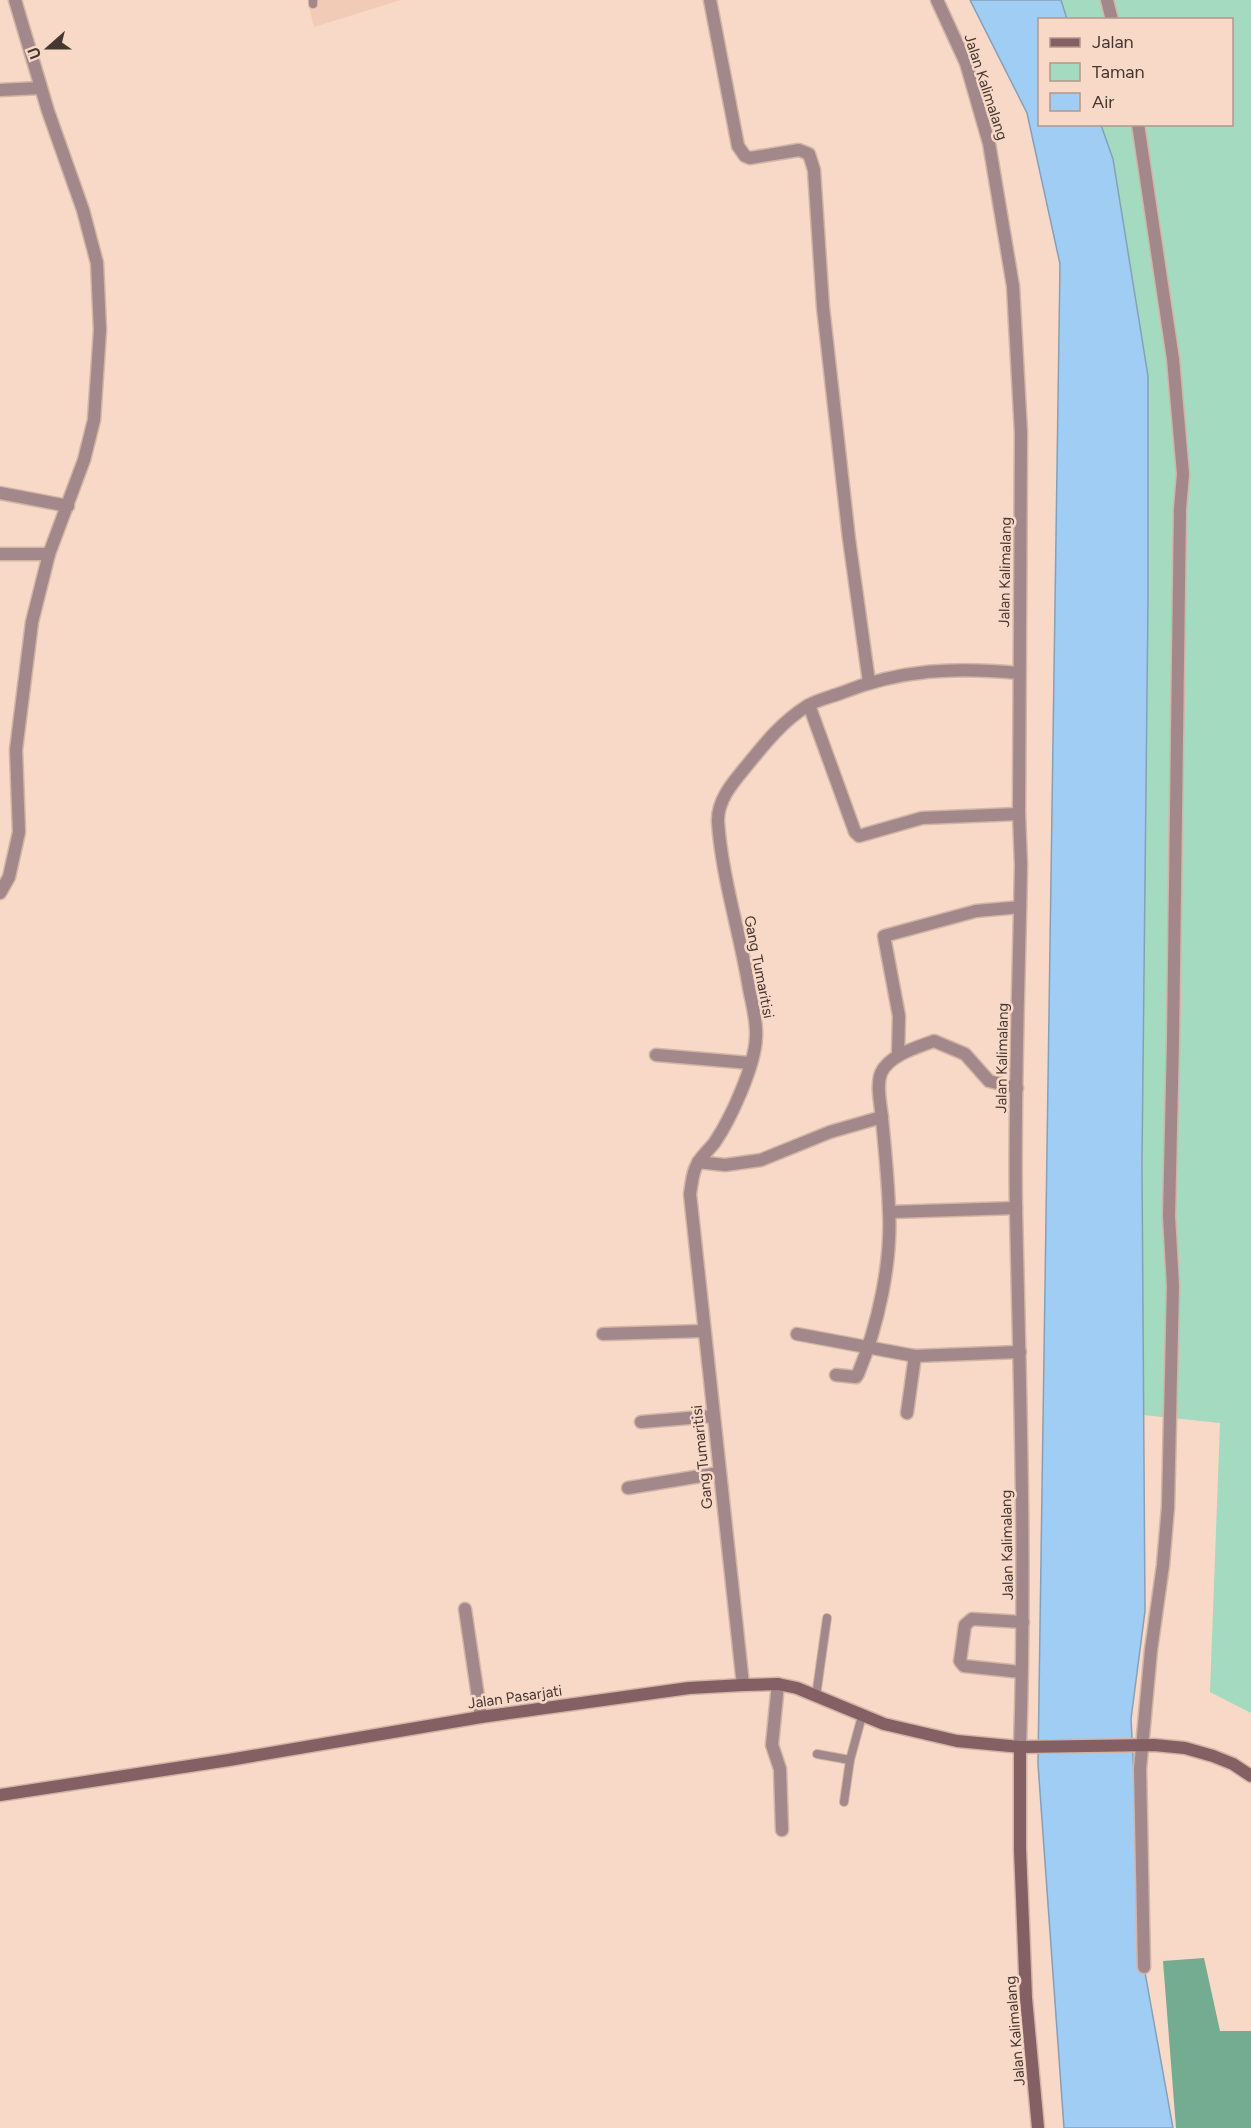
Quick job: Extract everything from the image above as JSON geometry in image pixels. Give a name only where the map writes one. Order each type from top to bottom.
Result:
[{"type":"main road","name":"Jalan Pasarjati","points":[[0,1795],[229,1760],[481,1717],[689,1688],[778,1684],[797,1688],[884,1724],[933,1737],[1025,1746],[1185,1748],[1233,1764],[1251,1776]]},
{"type":"main road","name":"Jalan Kalimalang","points":[[1025,1746],[1020,1850],[1026,1998],[1038,2128]]},
{"type":"street","points":[[0,893],[9,877],[19,832],[16,750],[32,622],[49,554],[84,460],[94,420],[100,330],[97,264],[83,210],[40,88],[15,0]]},
{"type":"street","points":[[710,0],[738,146],[745,156],[750,158],[799,150],[809,154],[814,170],[822,307],[849,539],[869,682]]},
{"type":"street","name":"Jalan Kalimalang","points":[[937,0],[966,63],[989,143],[1013,286],[1021,433],[1020,906],[1016,1209],[1023,1622],[1020,1672],[1025,1746]]},
{"type":"street","points":[[1107,0],[1112,18]]},
{"type":"street","points":[[0,90],[40,88]]},
{"type":"street","points":[[1138,126],[1173,359],[1183,474],[1180,520],[1173,1040],[1170,1099],[1169,1216],[1173,1286],[1168,1507],[1163,1566],[1137,1746],[1140,1769],[1144,1967]]},
{"type":"street","points":[[0,493],[68,506]]},
{"type":"street","points":[[0,554],[49,554]]},
{"type":"street","name":"Gang Tumaritisi","points":[[743,1685],[690,1194],[693,1173],[698,1162],[714,1144],[732,1113],[755,1050],[756,1019],[729,894],[718,820],[719,812],[730,787],[767,740],[808,705],[869,682],[942,669],[1019,673]]},
{"type":"street","points":[[808,705],[855,832],[859,836],[922,818],[1019,814]]},
{"type":"street","points":[[898,1055],[899,1016],[884,936],[976,911],[1020,906]]},
{"type":"street","points":[[836,1375],[856,1377],[868,1348],[882,1293],[890,1212],[880,1095],[881,1074],[898,1055],[934,1041],[965,1054],[989,1082],[1017,1088]]},
{"type":"street","points":[[657,1055],[750,1063]]},
{"type":"street","points":[[698,1162],[725,1165],[761,1160],[830,1132],[882,1117]]},
{"type":"street","points":[[890,1212],[1016,1209]]},
{"type":"street","points":[[603,1334],[703,1331]]},
{"type":"street","points":[[796,1334],[915,1356],[1020,1352]]},
{"type":"street","points":[[907,1413],[915,1356]]},
{"type":"street","points":[[641,1422],[713,1416]]},
{"type":"street","points":[[628,1488],[719,1473]]},
{"type":"street","points":[[465,1609],[481,1717]]},
{"type":"street","points":[[1020,1672],[964,1666],[960,1662],[965,1625],[972,1619],[1023,1622]]},
{"type":"street","points":[[778,1684],[772,1745],[780,1769],[782,1830]]},
{"type":"lane","points":[[816,1696],[827,1618]]},
{"type":"lane","points":[[844,1802],[850,1760],[862,1716]]},
{"type":"lane","points":[[817,1754],[850,1760]]},
{"type":"shaded area","points":[[307,0],[401,0],[314,27]]},
{"type":"green space","points":[[1061,0],[1251,0],[1251,1713],[1210,1692],[1220,1423],[1143,1415],[1142,955],[1148,601],[1148,376],[1113,159],[1101,126],[1233,126],[1233,18],[1067,18]]},
{"type":"green space","points":[[1204,1958],[1220,2031],[1251,2031],[1251,2128],[1176,2128],[1163,1961]]},
{"type":"water","points":[[970,0],[1061,0],[1067,18],[1038,18],[1038,126],[1101,126],[1113,159],[1148,376],[1142,1163],[1145,1611],[1131,1719],[1144,1967],[1173,2128],[1064,2128],[1038,1764],[1060,264],[1027,113]]}]
